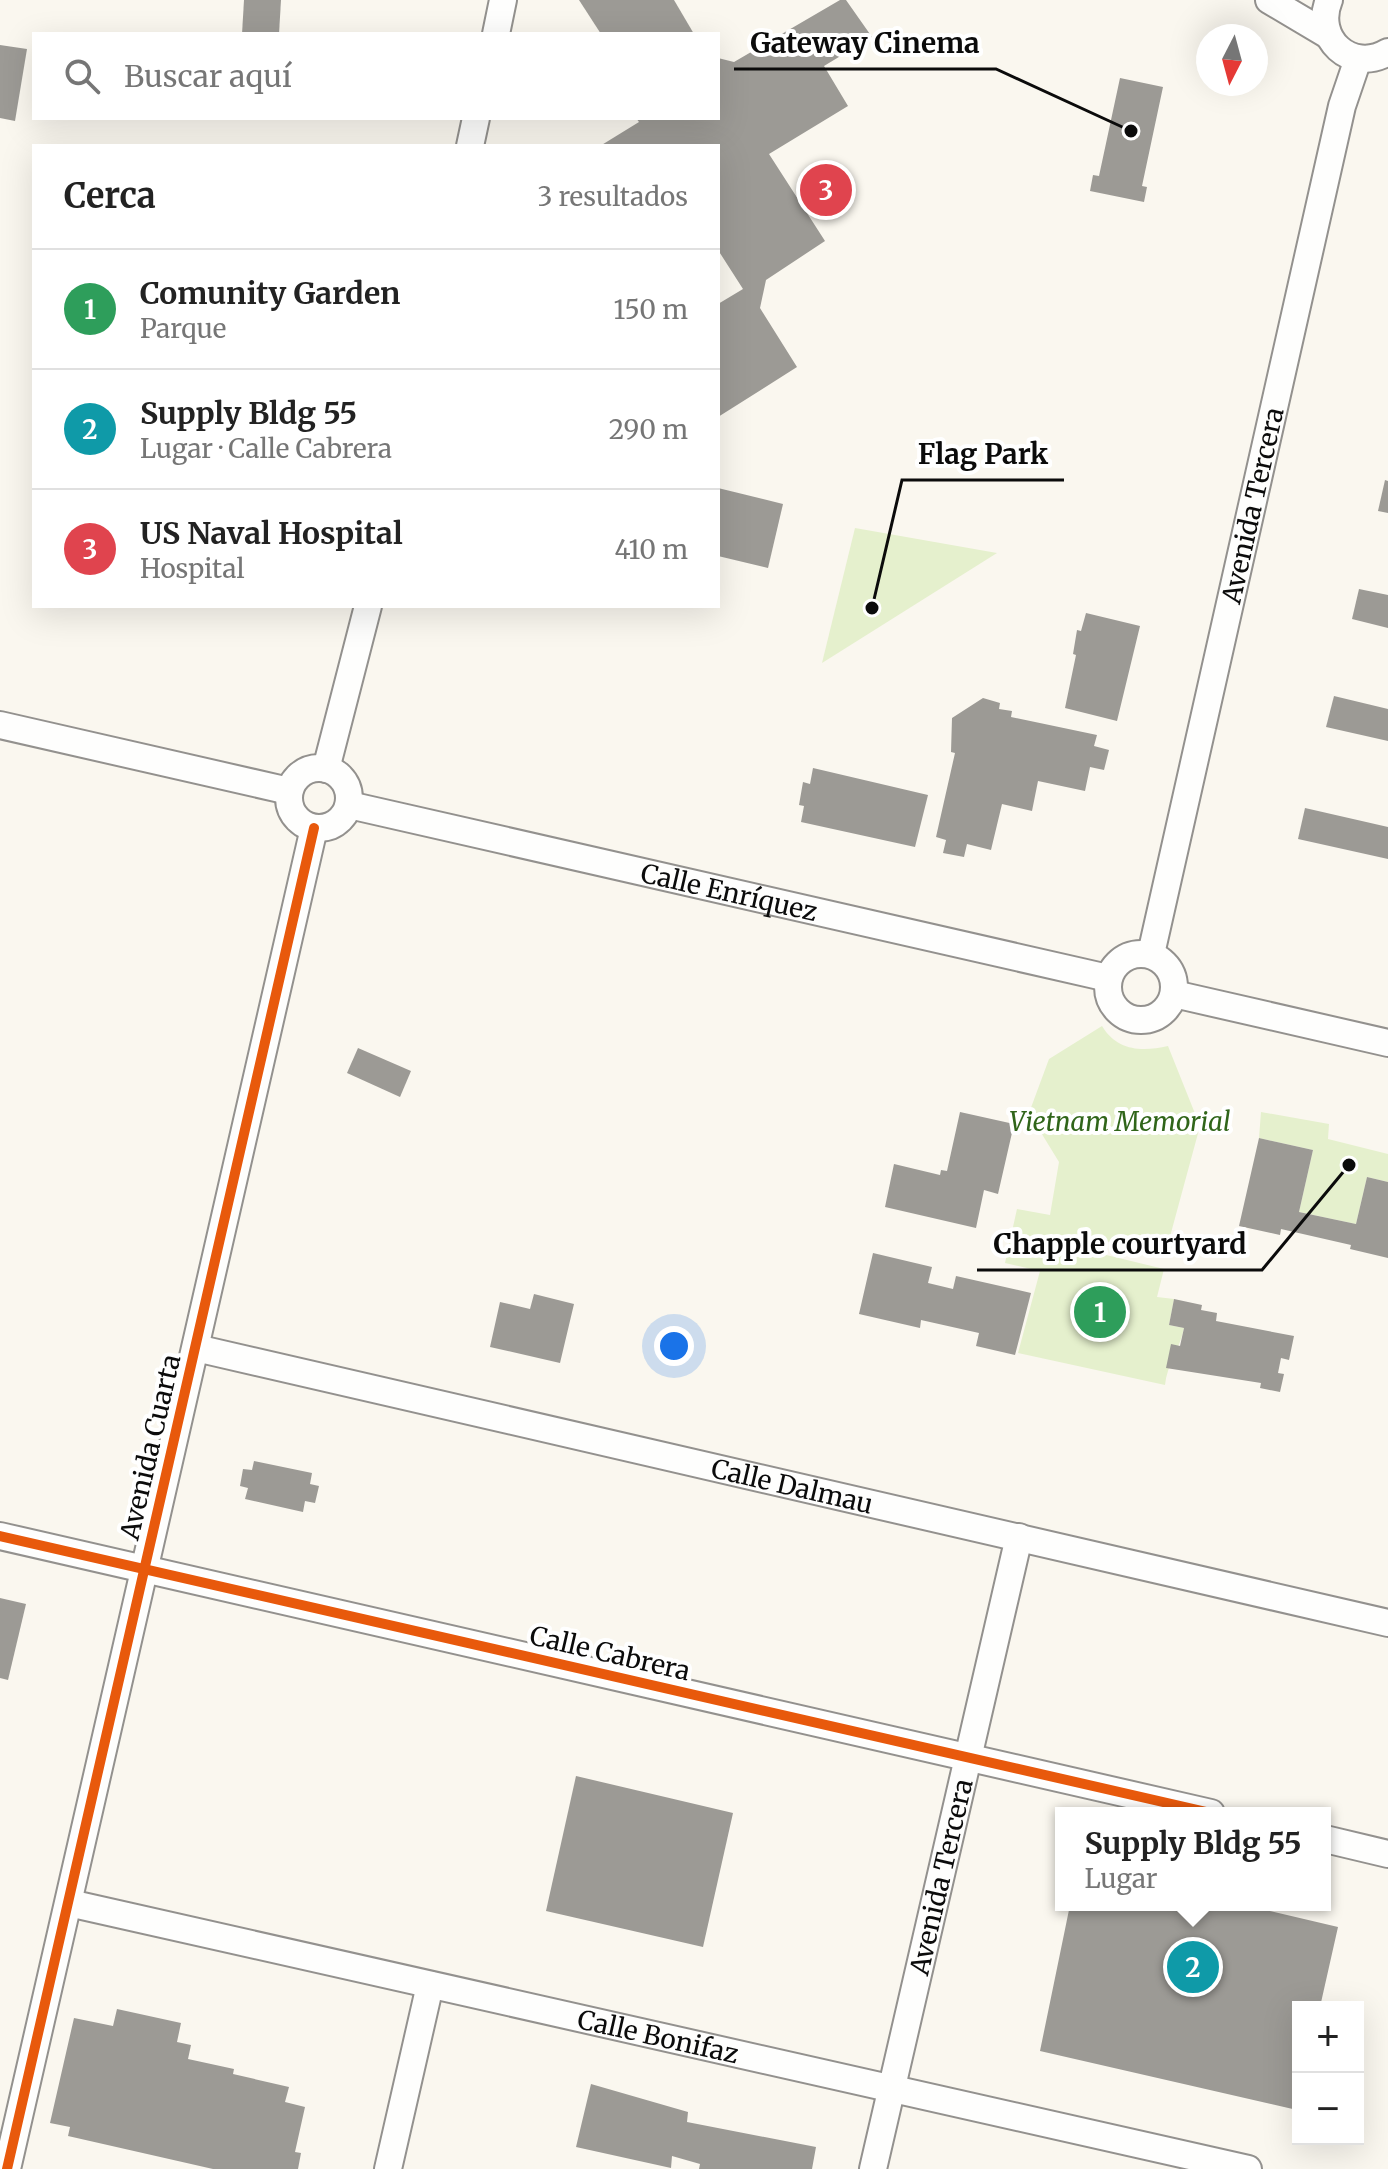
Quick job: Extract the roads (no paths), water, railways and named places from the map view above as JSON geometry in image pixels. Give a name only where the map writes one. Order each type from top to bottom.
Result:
[{"type":"street","points":[[496,32],[503,0]]},
{"type":"street","points":[[1269,0],[1328,35]]},
{"type":"street","points":[[1329,0],[1324,23],[1335,47],[1345,55],[1358,59],[1372,59],[1387,53]]},
{"type":"street","name":"Avenida Tercera","points":[[1151,954],[1342,106],[1358,59]]},
{"type":"street","points":[[470,144],[476,120]]},
{"type":"street","points":[[326,769],[367,608]]},
{"type":"street","points":[[0,725],[289,791]]},
{"type":"street","points":[[326,769],[343,778],[350,796],[349,805],[346,814],[332,826],[314,828],[305,825],[291,811],[289,791],[299,775],[307,770],[326,769]]},
{"type":"street","name":"Calle Enríquez","points":[[349,805],[1108,978]]},
{"type":"street","name":"Avenida Cuarta","points":[[7,2169],[314,828]]},
{"type":"street","points":[[1140,953],[1151,954],[1160,959],[1172,974],[1174,994],[1170,1003],[1154,1018],[1133,1019],[1123,1015],[1109,999],[1108,978],[1120,960],[1140,953]]},
{"type":"street","points":[[1174,994],[1388,1043]]},
{"type":"street","name":"Calle Dalmau","points":[[196,1348],[1388,1623]]},
{"type":"street","name":"Calle Cabrera","points":[[0,1536],[1185,1807]]},
{"type":"street","name":"Avenida Tercera","points":[[873,2169],[1019,1537]]},
{"type":"street","points":[[1331,1840],[1388,1854]]},
{"type":"street","name":"Calle Bonifaz","points":[[69,1903],[1248,2169]]},
{"type":"street","points":[[388,2169],[430,1985]]},
{"type":"place","name":"Gateway Cinema","points":[[1131,131]]},
{"type":"place","name":"US Naval Hospital","points":[[826,190]]},
{"type":"place","name":"Flag Park","points":[[872,608]]},
{"type":"place","name":"Chapple courtyard","points":[[1349,1165]]},
{"type":"place","name":"Comunity Garden","points":[[1100,1312]]},
{"type":"place","name":"Supply Bldg 55","points":[[1193,1967]]},
{"type":"park label","name":"Vietnam Memorial","points":[[1120,1121]]}]
